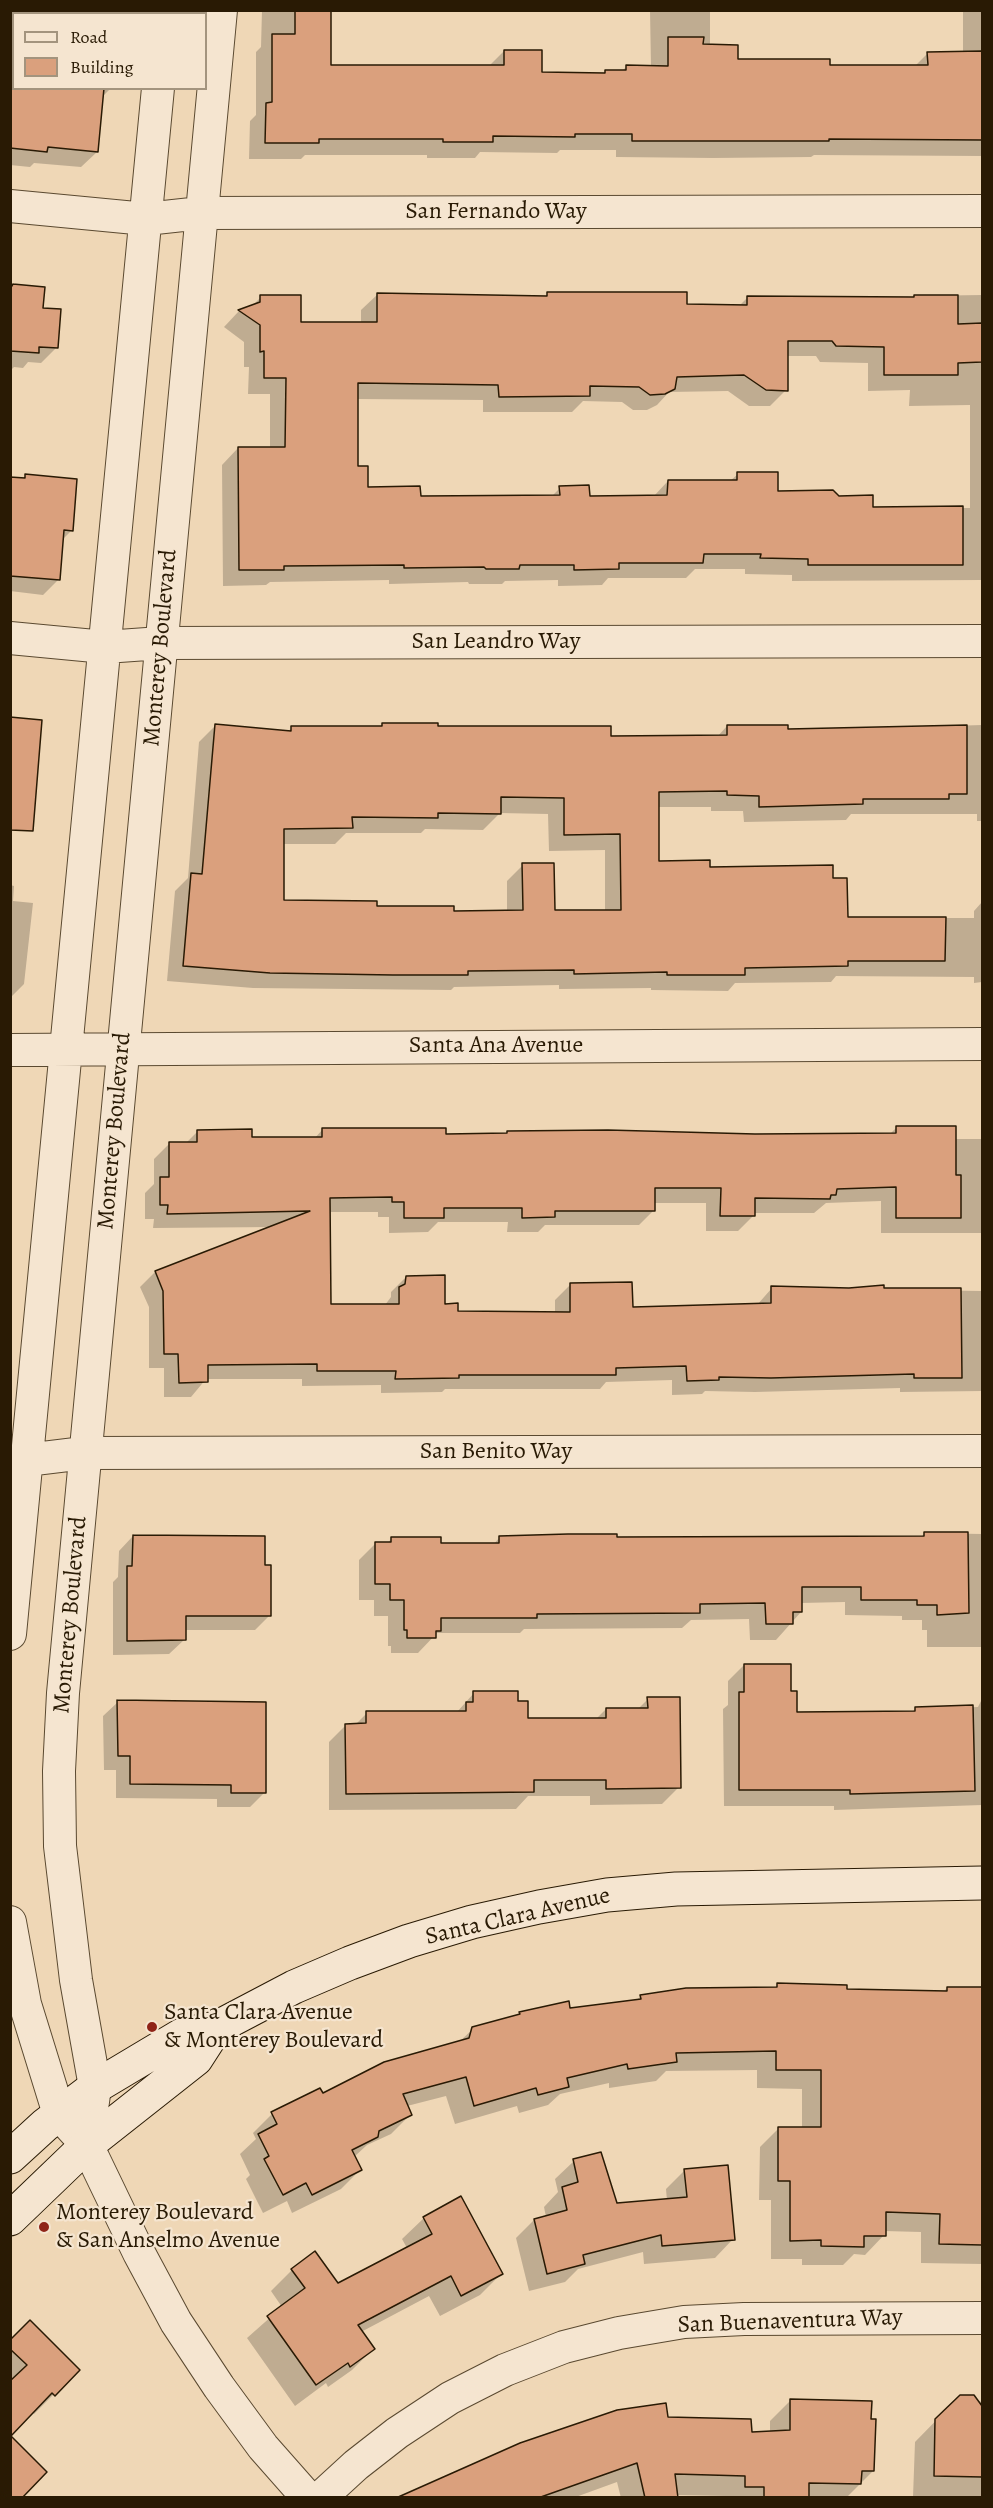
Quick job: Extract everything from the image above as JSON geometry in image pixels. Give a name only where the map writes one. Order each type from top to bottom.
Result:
[{"type":"main road","name":"Santa Clara Avenue","points":[[59,2114],[95,2087],[182,2035],[216,2028],[294,1987],[350,1963],[441,1932],[539,1907],[607,1895],[676,1889],[982,1883]]},
{"type":"main road","name":"Santa Clara Avenue","points":[[87,2145],[195,2059],[216,2028]]},
{"type":"main road","points":[[10,2157],[59,2114]]},
{"type":"main road","points":[[10,2219],[87,2145]]},
{"type":"street","name":"Monterey Boulevard","points":[[87,2145],[95,2087],[76,1980],[60,1846],[59,1771],[63,1693],[221,10]]},
{"type":"street","points":[[10,1634],[18,1462],[66,1048],[158,90]]},
{"type":"street","name":"San Fernando Way","points":[[10,206],[146,219],[201,213],[982,211]]},
{"type":"street","name":"San Leandro Way","points":[[10,638],[105,647],[161,643],[982,641]]},
{"type":"street","name":"Santa Ana Avenue","points":[[10,1050],[982,1044]]},
{"type":"street","name":"San Benito Way","points":[[18,1462],[84,1453],[982,1451]]},
{"type":"street","points":[[10,1922],[25,2004],[59,2114],[87,2145],[139,2253],[176,2322],[219,2387],[263,2447],[308,2498]]},
{"type":"street","name":"San Buenaventura Way","points":[[320,2498],[356,2465],[397,2433],[450,2398],[506,2370],[564,2347],[619,2333],[684,2322],[744,2319],[982,2318]]},
{"type":"building","points":[[295,10],[331,10],[331,65],[504,65],[504,50],[542,50],[542,72],[605,73],[605,70],[626,70],[626,65],[668,66],[668,37],[704,37],[703,44],[738,45],[738,59],[830,59],[830,65],[928,65],[927,52],[982,51],[982,140],[632,141],[632,134],[575,134],[575,137],[493,136],[493,142],[443,142],[443,139],[319,139],[319,143],[265,143],[266,103],[272,102],[272,34],[295,34]]},
{"type":"building","points":[[10,88],[12,90],[104,90],[98,152],[48,147],[47,152],[10,148]]},
{"type":"building","points":[[13,284],[45,287],[43,308],[61,309],[58,348],[39,347],[39,353],[10,351],[10,289]]},
{"type":"building","points":[[547,292],[687,292],[687,304],[747,305],[747,296],[958,295],[958,324],[982,323],[982,362],[958,363],[958,375],[884,375],[884,347],[836,346],[832,341],[788,341],[788,391],[766,390],[744,375],[677,377],[675,389],[665,394],[650,395],[639,387],[590,386],[590,396],[499,397],[498,385],[358,383],[358,466],[368,466],[368,487],[420,486],[421,496],[560,495],[559,486],[589,485],[590,496],[667,495],[668,480],[737,480],[737,472],[778,472],[778,491],[833,490],[839,496],[873,495],[873,507],[963,506],[963,565],[808,565],[808,559],[760,558],[761,554],[704,554],[703,563],[619,563],[619,569],[574,570],[574,565],[520,565],[519,569],[486,569],[484,567],[404,568],[404,565],[284,566],[284,570],[239,570],[238,447],[285,447],[286,378],[264,378],[264,351],[260,352],[260,325],[238,310],[260,302],[260,295],[301,295],[301,322],[377,322],[377,293],[547,296]]},
{"type":"building","points":[[25,474],[77,479],[73,531],[64,530],[60,580],[10,576],[10,477],[25,478]]},
{"type":"building","points":[[10,717],[42,720],[33,831],[10,830]]},
{"type":"building","points":[[382,723],[438,723],[438,726],[611,726],[611,736],[727,735],[727,725],[788,725],[788,729],[967,725],[967,794],[949,794],[949,799],[863,799],[863,804],[759,807],[759,796],[727,795],[727,791],[659,792],[659,861],[710,860],[710,867],[833,865],[833,878],[847,878],[848,917],[946,917],[945,961],[848,961],[848,966],[745,968],[745,975],[667,975],[667,972],[574,974],[574,970],[468,971],[468,975],[393,975],[270,973],[183,966],[191,873],[202,874],[215,724],[291,731],[291,726],[382,726]],"holes":[[[501,797],[564,798],[564,835],[620,834],[621,910],[555,910],[554,863],[522,863],[523,910],[454,911],[454,906],[377,906],[377,901],[284,900],[284,829],[353,828],[352,817],[438,818],[438,813],[501,814]]]},
{"type":"building","points":[[896,1126],[956,1126],[956,1175],[961,1175],[961,1218],[896,1218],[896,1187],[837,1189],[836,1195],[831,1195],[830,1199],[755,1198],[755,1216],[720,1216],[721,1188],[655,1188],[655,1211],[555,1211],[555,1217],[522,1218],[522,1208],[444,1208],[444,1218],[404,1218],[404,1202],[392,1202],[392,1197],[330,1198],[331,1304],[399,1304],[399,1287],[405,1284],[406,1276],[445,1275],[445,1304],[458,1303],[458,1311],[570,1312],[570,1283],[632,1282],[633,1307],[771,1303],[771,1286],[849,1288],[884,1285],[884,1288],[961,1288],[962,1378],[914,1378],[914,1374],[719,1377],[719,1380],[687,1381],[686,1366],[616,1368],[616,1375],[459,1375],[459,1378],[395,1379],[396,1371],[317,1371],[317,1364],[208,1365],[208,1382],[179,1383],[178,1354],[164,1354],[163,1291],[155,1271],[310,1211],[167,1214],[168,1205],[160,1205],[160,1177],[169,1177],[169,1142],[197,1142],[197,1130],[252,1129],[252,1137],[322,1137],[322,1128],[446,1128],[446,1134],[608,1130],[755,1134],[896,1133]]},
{"type":"building","points":[[924,1532],[968,1532],[969,1613],[937,1615],[937,1605],[917,1605],[917,1600],[861,1600],[861,1587],[802,1587],[802,1612],[793,1612],[793,1624],[766,1624],[765,1603],[700,1604],[700,1613],[537,1614],[537,1618],[441,1618],[441,1631],[436,1631],[436,1638],[407,1638],[407,1630],[404,1630],[404,1600],[390,1600],[390,1584],[375,1584],[375,1542],[391,1542],[391,1537],[441,1537],[441,1543],[499,1543],[499,1536],[568,1534],[617,1534],[617,1537],[924,1536]]},
{"type":"building","points":[[133,1535],[265,1536],[265,1565],[271,1565],[271,1616],[186,1616],[186,1640],[127,1641],[127,1566],[132,1566]]},
{"type":"building","points":[[744,1664],[791,1664],[791,1691],[797,1691],[797,1712],[915,1711],[915,1707],[973,1705],[975,1791],[850,1794],[850,1790],[739,1790],[739,1692],[744,1692]]},
{"type":"building","points":[[473,1691],[518,1691],[518,1701],[528,1701],[528,1718],[606,1718],[606,1708],[648,1708],[647,1697],[680,1697],[681,1788],[606,1789],[606,1780],[534,1780],[534,1792],[346,1794],[345,1724],[366,1723],[366,1711],[466,1711],[466,1702],[473,1702]]},
{"type":"building","points":[[117,1700],[266,1702],[266,1793],[231,1793],[231,1785],[130,1784],[130,1756],[118,1756]]},
{"type":"building","points":[[777,1983],[847,1985],[847,1989],[947,1991],[947,1987],[982,1987],[982,2245],[939,2244],[940,2214],[886,2212],[886,2236],[864,2236],[864,2247],[821,2246],[821,2240],[790,2241],[790,2181],[778,2181],[778,2127],[821,2127],[821,2070],[776,2070],[776,2051],[676,2053],[677,2062],[628,2069],[627,2064],[567,2078],[569,2087],[538,2095],[536,2088],[474,2106],[466,2077],[403,2094],[412,2115],[379,2131],[378,2137],[352,2150],[362,2170],[312,2195],[306,2183],[283,2195],[264,2159],[269,2156],[258,2134],[277,2124],[271,2112],[320,2088],[323,2093],[384,2062],[469,2038],[472,2027],[520,2014],[519,2012],[569,2001],[570,2008],[641,1999],[640,1995],[686,1988],[777,1987]]},
{"type":"building","points":[[601,2152],[617,2203],[687,2197],[684,2169],[728,2165],[735,2240],[662,2246],[661,2235],[583,2255],[585,2264],[547,2274],[534,2219],[567,2210],[562,2187],[578,2182],[573,2159]]},
{"type":"building","points":[[461,2196],[503,2274],[461,2296],[451,2276],[358,2325],[375,2349],[350,2367],[348,2363],[316,2385],[267,2316],[305,2288],[291,2269],[315,2251],[338,2283],[432,2234],[423,2217]]},
{"type":"building","points":[[30,2320],[80,2370],[55,2396],[52,2393],[11,2436],[47,2472],[22,2498],[10,2498],[10,2381],[27,2365],[10,2349],[10,2340]]},
{"type":"building","points":[[960,2395],[974,2395],[982,2406],[982,2477],[934,2476],[935,2419]]},
{"type":"building","points":[[790,2399],[872,2401],[871,2419],[876,2419],[874,2471],[862,2471],[861,2484],[809,2483],[809,2498],[764,2498],[764,2487],[745,2487],[745,2476],[675,2474],[678,2498],[645,2498],[637,2463],[538,2498],[396,2498],[520,2443],[617,2410],[666,2403],[668,2417],[751,2419],[752,2432],[790,2430]]},
{"type":"place","name":"Santa Clara Avenue & Monterey Boulevard","points":[[152,2027]]},
{"type":"place","name":"Monterey Boulevard & San Anselmo Avenue","points":[[44,2227]]}]
